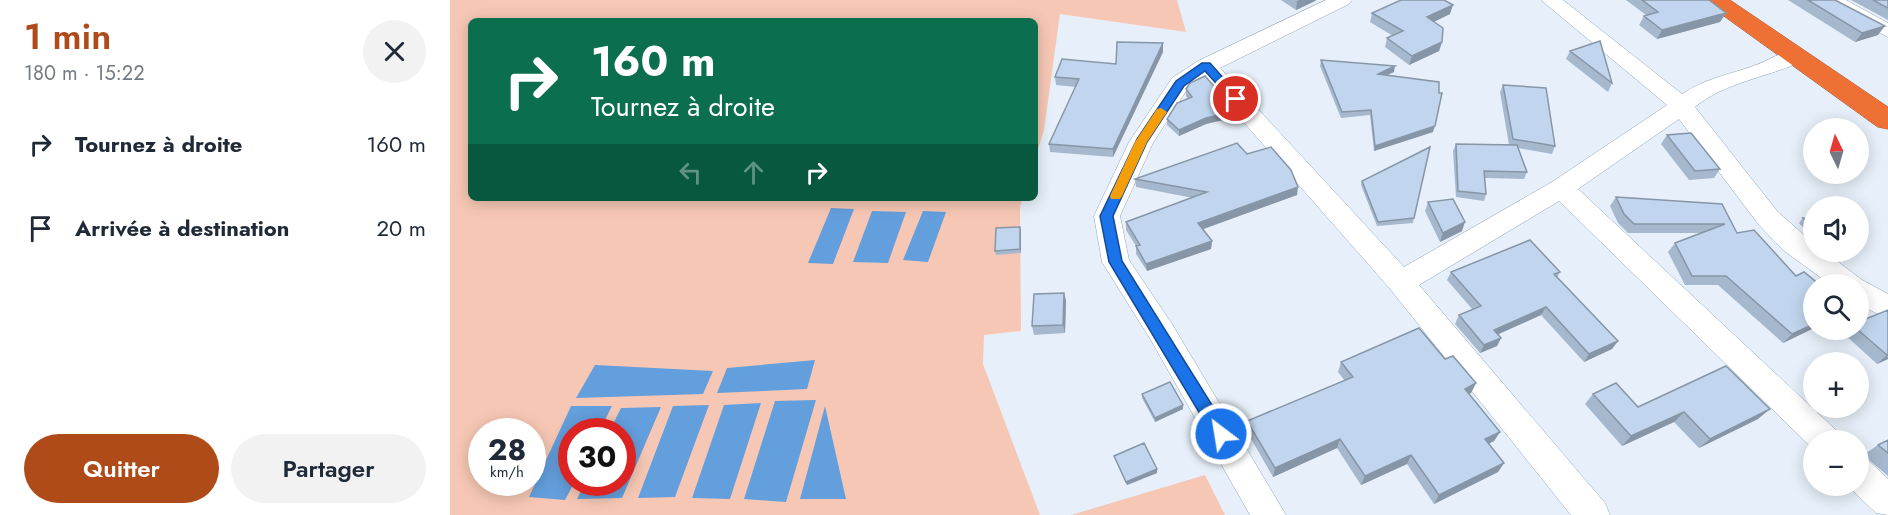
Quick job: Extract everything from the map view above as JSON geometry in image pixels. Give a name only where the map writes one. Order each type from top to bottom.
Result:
[{"type":"highway","points":[[1714,0],[1888,120]]},
{"type":"highway","points":[[1746,0],[1888,94]]},
{"type":"street","points":[[1269,515],[1162,333],[1116,262],[1107,216],[1141,142],[1180,83],[1206,66],[1342,0]]},
{"type":"street","points":[[1551,0],[1682,106],[1768,218],[1792,243],[1836,274]]},
{"type":"street","points":[[1831,0],[1888,31]]},
{"type":"street","points":[[1401,282],[1561,188],[1682,106],[1698,92],[1718,82],[1757,72],[1795,57]]},
{"type":"street","points":[[1206,66],[1401,282],[1593,515]]},
{"type":"street","points":[[1561,188],[1814,430]]},
{"type":"street","points":[[1869,297],[1888,308]]},
{"type":"street","points":[[1869,483],[1888,501]]},
{"type":"shaded area","points":[[450,0],[1177,0],[1186,32],[1060,14],[1044,130],[1038,149],[1038,18],[468,18],[468,201],[1022,201],[1020,207],[1021,331],[984,335],[983,364],[1040,515],[450,515]]},
{"type":"shaded area","points":[[1205,475],[1225,515],[1071,515]]},
{"type":"water","points":[[831,208],[854,209],[833,264],[808,263]]},
{"type":"water","points":[[872,211],[906,212],[888,263],[853,262]]},
{"type":"water","points":[[923,211],[946,212],[928,262],[903,260]]},
{"type":"water","points":[[815,360],[807,389],[717,393],[727,368]]},
{"type":"water","points":[[595,365],[713,371],[703,394],[576,398]]},
{"type":"water","points":[[816,400],[786,502],[744,499],[775,401]]},
{"type":"water","points":[[761,403],[730,499],[692,498],[724,405]]},
{"type":"water","points":[[709,405],[675,497],[638,498],[673,406]]},
{"type":"water","points":[[571,406],[612,406],[606,418],[565,418]]},
{"type":"water","points":[[825,406],[846,499],[800,499]]},
{"type":"water","points":[[661,407],[636,465],[636,418],[616,418],[621,408]]},
{"type":"water","points":[[558,434],[558,496],[567,496],[565,500],[529,497],[546,496],[546,460]]},
{"type":"water","points":[[578,496],[623,496],[622,498],[577,499]]},
{"type":"building","points":[[1401,0],[1444,0],[1453,5],[1427,17],[1443,28],[1442,42],[1412,56],[1387,38],[1403,31],[1372,13]]},
{"type":"building","points":[[1642,0],[1709,0],[1726,13],[1662,30],[1644,16],[1658,12]]},
{"type":"building","points":[[1808,0],[1835,0],[1885,26],[1862,33]]},
{"type":"building","points":[[1873,0],[1888,0],[1888,8]]},
{"type":"building","points":[[1600,41],[1612,83],[1570,51]]},
{"type":"building","points":[[1117,42],[1163,43],[1113,149],[1049,144],[1079,79],[1055,77],[1062,59],[1116,64]]},
{"type":"building","points":[[1321,60],[1395,66],[1378,74],[1439,82],[1439,93],[1442,93],[1435,126],[1375,146],[1371,110],[1342,112]]},
{"type":"building","points":[[1205,76],[1236,111],[1206,118],[1179,130],[1167,119],[1177,103],[1192,97],[1186,89],[1190,83]]},
{"type":"building","points":[[1503,85],[1546,88],[1555,146],[1513,139]]},
{"type":"building","points":[[1691,133],[1720,169],[1695,171],[1667,135]]},
{"type":"building","points":[[1237,143],[1247,154],[1271,147],[1291,170],[1298,187],[1198,223],[1212,241],[1146,264],[1136,246],[1140,245],[1126,222],[1207,192],[1135,179]]},
{"type":"building","points":[[1456,144],[1517,145],[1527,172],[1484,171],[1486,194],[1458,191]]},
{"type":"building","points":[[1430,147],[1414,218],[1378,222],[1362,181]]},
{"type":"building","points":[[1616,197],[1722,204],[1737,233],[1754,230],[1796,276],[1804,272],[1806,274],[1803,274],[1803,329],[1792,334],[1726,276],[1692,276],[1675,243],[1725,224],[1634,224],[1624,214]]},
{"type":"building","points":[[1453,199],[1465,222],[1443,233],[1428,202]]},
{"type":"building","points":[[1020,227],[1020,249],[995,251],[996,228]]},
{"type":"building","points":[[1530,240],[1560,272],[1554,274],[1618,341],[1589,354],[1546,307],[1494,330],[1501,338],[1484,345],[1459,315],[1481,306],[1451,272]]},
{"type":"building","points":[[1064,293],[1063,325],[1032,326],[1034,294]]},
{"type":"building","points":[[1888,310],[1888,355],[1869,339],[1869,318]]},
{"type":"building","points":[[1419,328],[1445,359],[1453,356],[1476,383],[1465,389],[1500,432],[1485,439],[1504,463],[1439,495],[1411,455],[1365,476],[1340,439],[1275,468],[1247,421],[1353,377],[1341,362]]},
{"type":"building","points":[[1726,366],[1770,409],[1710,439],[1684,412],[1631,436],[1593,394],[1616,383],[1638,407]]},
{"type":"building","points":[[1170,382],[1183,405],[1155,418],[1142,394]]},
{"type":"building","points":[[1888,440],[1888,453],[1878,445]]},
{"type":"building","points":[[1144,443],[1157,469],[1126,482],[1114,456]]},
{"type":"slow traffic","points":[[1116,196],[1141,142],[1161,112]]},
{"type":"route","points":[[1221,434],[1162,333],[1144,309],[1116,262],[1107,216],[1141,142],[1180,83],[1206,66],[1236,99]]}]
